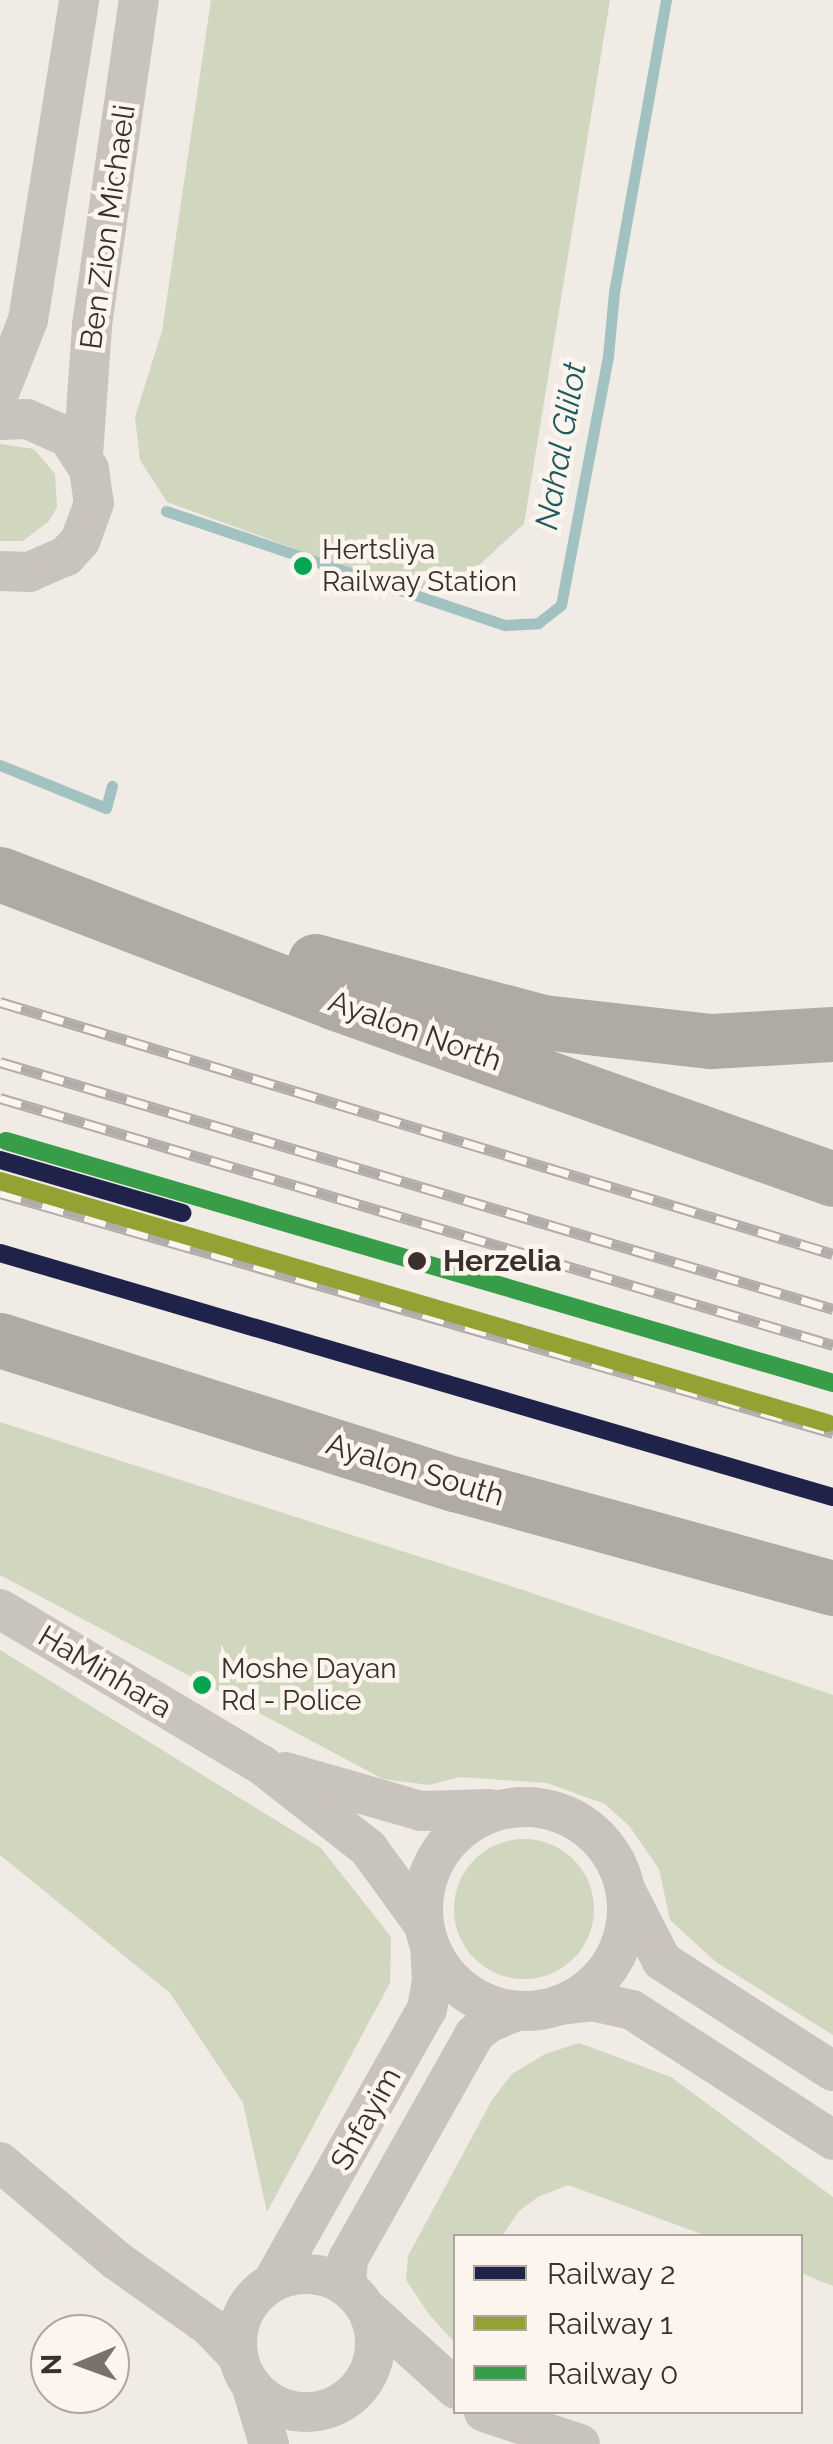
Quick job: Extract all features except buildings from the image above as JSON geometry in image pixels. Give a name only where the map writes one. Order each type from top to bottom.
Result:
[{"type":"highway","points":[[17,880],[543,1022],[711,1041],[833,1034]]},
{"type":"highway","name":"Ayalon North","points":[[17,880],[332,1002],[833,1179]]},
{"type":"highway","name":"Ayalon South","points":[[0,1340],[455,1484],[833,1588]]},
{"type":"street","name":"Ben Zion Michaeli","points":[[0,391],[31,304],[79,0]]},
{"type":"street","name":"Ben Zion Michaeli","points":[[0,571],[29,572],[48,566],[80,541],[94,503],[93,483],[83,455],[92,324],[139,0]]},
{"type":"street","points":[[0,420],[27,419],[49,425],[83,455]]},
{"type":"street","name":"HaMinhara","points":[[0,1609],[262,1765],[368,1848],[427,1936]]},
{"type":"street","name":"HaMinhara","points":[[262,1765],[421,1812],[461,1814],[506,1808]]},
{"type":"street","points":[[833,2072],[662,1961],[603,1842],[582,1824],[559,1812],[532,1806],[506,1808],[464,1826],[448,1841],[426,1881],[427,1936],[456,1985],[474,1998],[516,2011],[592,2001],[632,2010],[833,2140]]},
{"type":"street","points":[[561,2004],[581,1994],[604,1974],[619,1948],[626,1918],[625,1891]]},
{"type":"street","name":"Shfayim","points":[[269,2444],[244,2370],[239,2322],[264,2289],[427,2008],[432,1981],[427,1936]]},
{"type":"street","name":"Shfayim","points":[[303,2444],[329,2408],[356,2391],[372,2364],[374,2334],[356,2297],[348,2259],[474,2035],[516,2011]]},
{"type":"street","points":[[0,2162],[134,2271],[209,2326],[266,2400],[285,2409],[329,2408]]},
{"type":"street","points":[[134,2271],[226,2303],[294,2274],[316,2274],[356,2297],[453,2386]]},
{"type":"street","points":[[490,2414],[580,2444]]},
{"type":"green space","points":[[211,0],[610,0],[524,524],[466,577],[436,590],[400,587],[167,502],[140,460],[135,417],[162,331]]},
{"type":"green space","points":[[0,444],[34,449],[55,474],[57,507],[49,521],[23,541],[0,541]]},
{"type":"green space","points":[[0,1422],[523,1590],[833,1695],[833,2035],[716,1962],[670,1920],[659,1869],[630,1827],[605,1804],[547,1783],[460,1777],[429,1785],[383,1779],[0,1575]]},
{"type":"green space","points":[[0,1650],[321,1848],[391,1937],[390,1983],[267,2212],[243,2103],[170,1993],[0,1855]]},
{"type":"green space","points":[[524,1839],[551,1844],[574,1859],[589,1882],[594,1909],[589,1936],[574,1959],[551,1974],[524,1979],[497,1974],[474,1959],[459,1936],[454,1909],[459,1882],[474,1859],[497,1844]]},
{"type":"green space","points":[[579,2043],[671,2077],[833,2197],[833,2286],[803,2274],[803,2234],[702,2234],[568,2185],[538,2197],[519,2211],[503,2234],[453,2234],[453,2341],[406,2280],[408,2256],[492,2100],[512,2074],[545,2054]]},
{"type":"waterway","name":"Nahal Glilot","points":[[166,511],[505,625],[538,623],[561,605],[608,356],[614,292],[666,0]]},
{"type":"waterway","points":[[0,765],[106,808],[112,786]]},
{"type":"railway","points":[[0,1002],[833,1254]]},
{"type":"railway","points":[[0,1062],[833,1309]]},
{"type":"railway","points":[[0,1098],[833,1345]]},
{"type":"railway","points":[[0,1193],[833,1433]]},
{"type":"rail line","name":"0","points":[[6,1141],[833,1383]]},
{"type":"rail line","name":"2","points":[[0,1160],[182,1213]]},
{"type":"rail line","name":"1","points":[[0,1181],[827,1423]]},
{"type":"rail line","name":"2","points":[[0,1253],[833,1497]]},
{"type":"place","name":"Hertsliya Railway Station","points":[[303,566]]},
{"type":"place","name":"Herzelia","points":[[417,1261]]},
{"type":"place","name":"Moshe Dayan Rd - Police","points":[[202,1685]]}]
